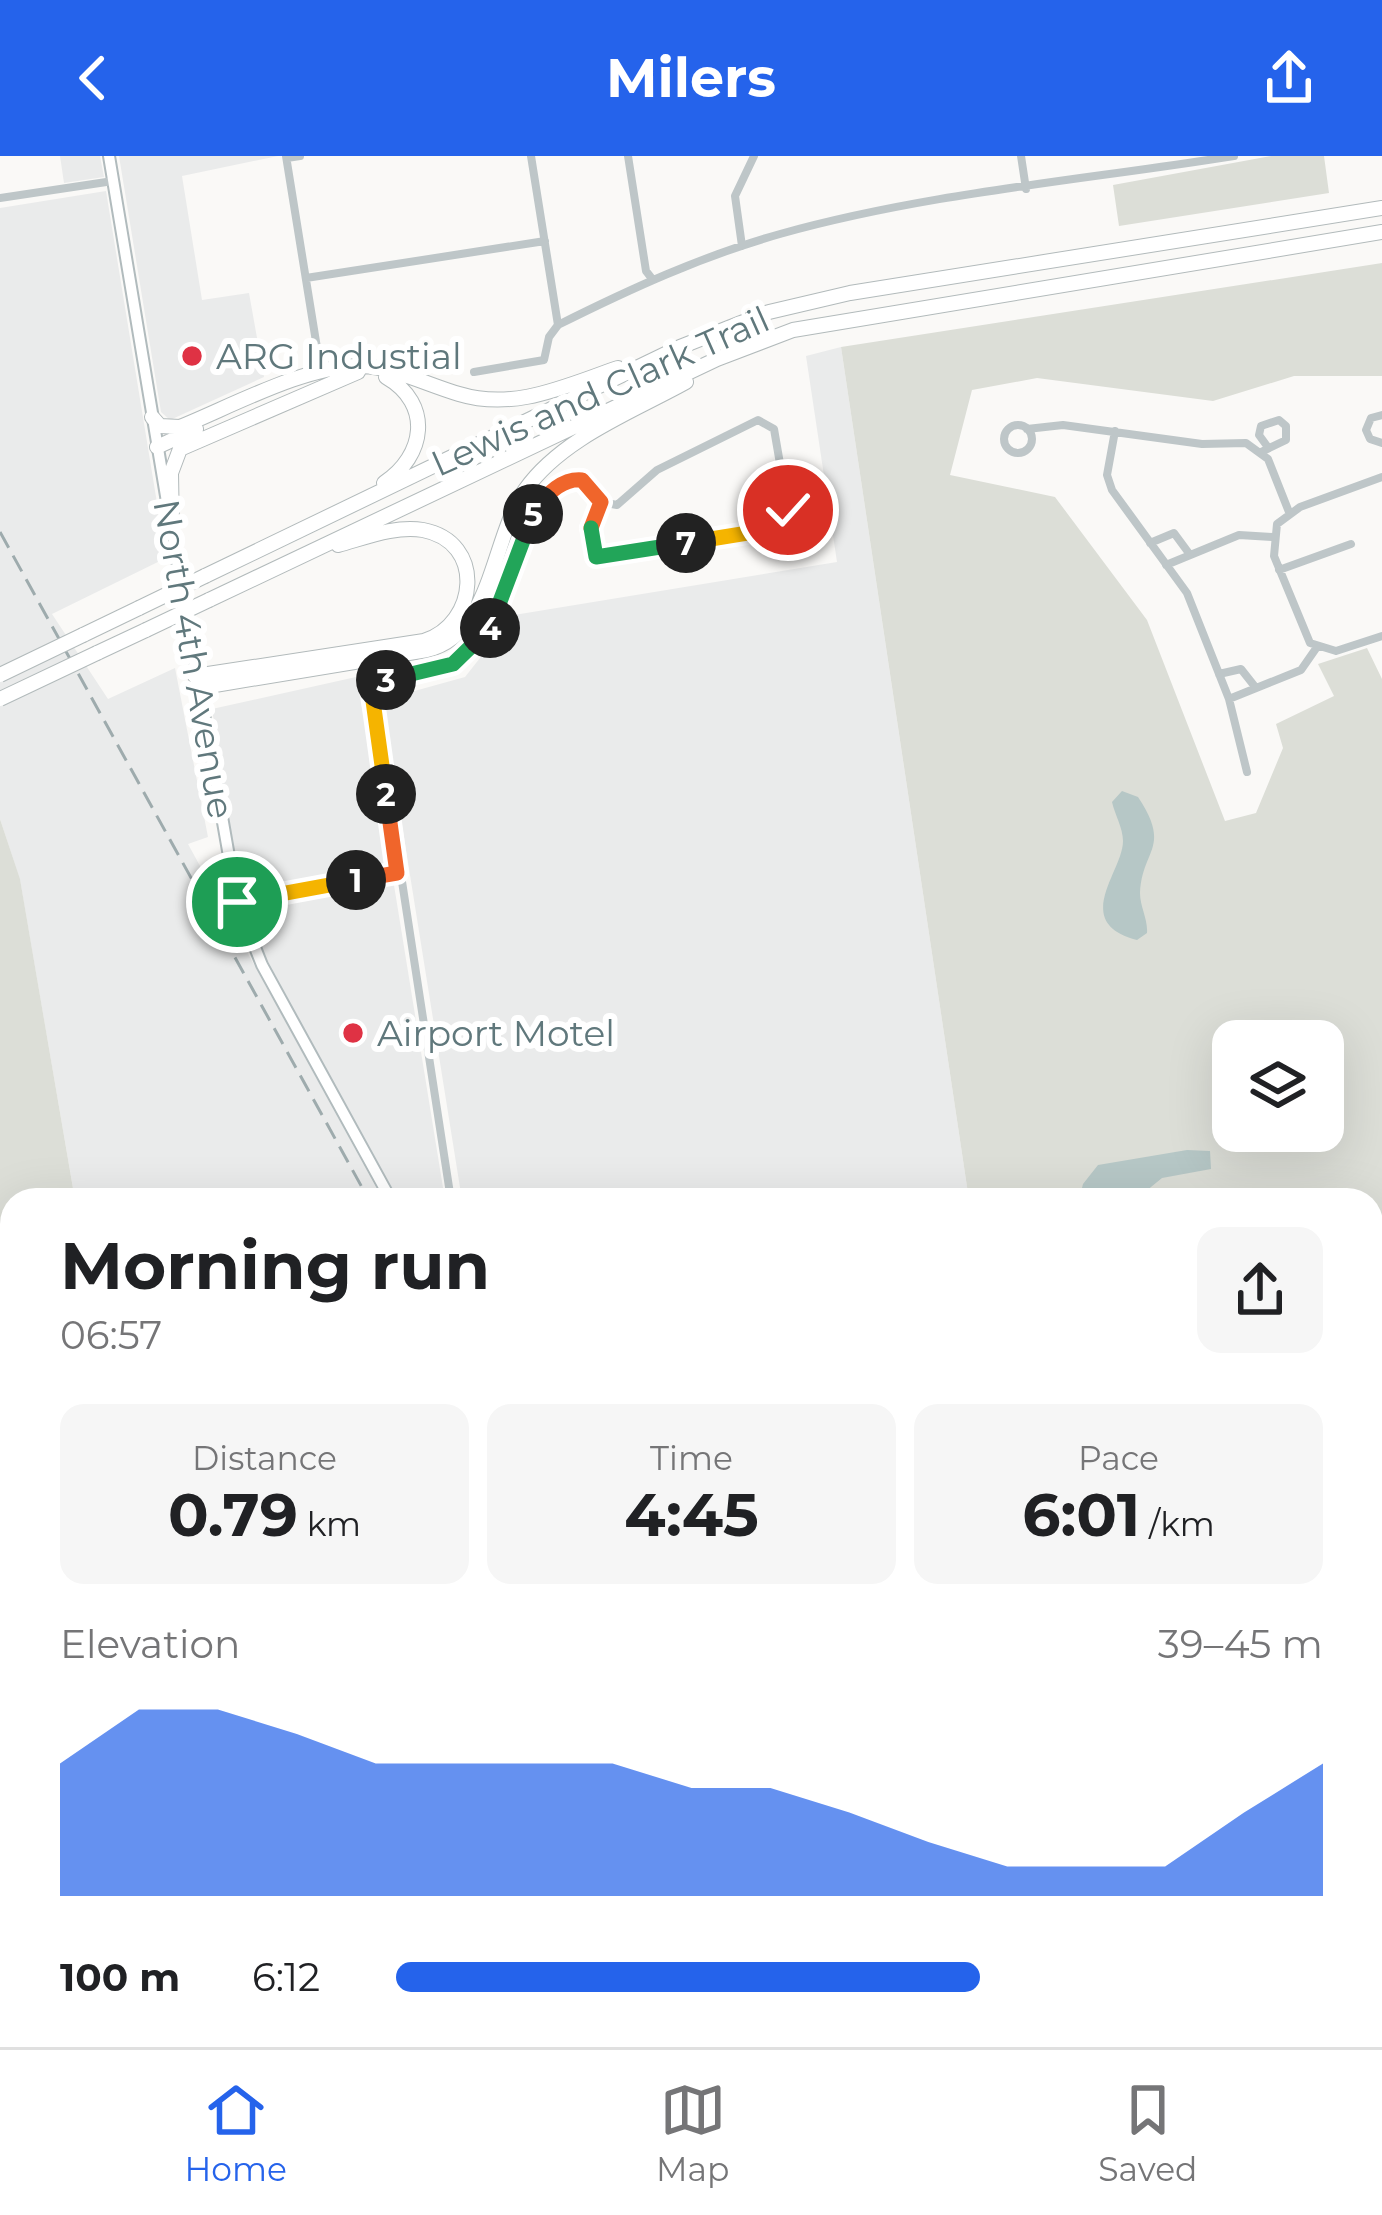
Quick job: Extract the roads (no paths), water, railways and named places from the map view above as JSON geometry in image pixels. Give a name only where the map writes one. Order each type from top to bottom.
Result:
[{"type":"highway","name":"Lewis and Clark Trail","points":[[0,675],[680,347],[823,298],[1382,208]]},
{"type":"highway","name":"Lewis and Clark Trail","points":[[0,699],[769,337],[854,316],[1382,232]]},
{"type":"highway","points":[[196,682],[427,650],[453,639],[472,617],[514,507],[544,468],[568,447],[769,337]]},
{"type":"highway","points":[[152,417],[160,426],[180,427],[320,372],[372,367],[462,395],[503,401],[542,395],[680,347]]},
{"type":"highway","points":[[157,447],[320,372]]},
{"type":"highway","points":[[157,447],[180,449],[352,373],[384,376],[412,400],[418,417],[417,444],[397,474],[341,511]]},
{"type":"highway","points":[[172,530],[171,473],[180,449]]},
{"type":"highway","points":[[196,682],[430,639],[453,625],[466,602],[469,584],[461,557],[450,543],[426,531],[369,536],[299,556]]},
{"type":"main road","name":"North 4th Avenue","points":[[109,156],[237,902],[262,965],[384,1188]]},
{"type":"street","points":[[300,156],[287,157],[318,354]]},
{"type":"street","points":[[532,156],[558,325]]},
{"type":"street","points":[[628,156],[646,271],[653,280]]},
{"type":"street","points":[[742,246],[735,196],[754,156]]},
{"type":"street","points":[[1021,156],[1026,189]]},
{"type":"street","points":[[474,372],[544,360],[548,337],[558,325],[653,280],[742,246],[856,217],[1234,156]]},
{"type":"street","points":[[0,199],[113,181]]},
{"type":"street","points":[[306,278],[545,241]]},
{"type":"street","points":[[1382,415],[1371,418],[1366,430],[1370,439],[1382,443]]},
{"type":"street","points":[[449,1188],[397,873],[373,693],[383,681],[435,671],[463,658],[487,634],[527,526],[548,495],[571,479],[582,480],[601,502],[622,503],[657,470],[730,430],[758,420],[774,429],[788,510],[783,525],[596,557],[590,552],[590,524],[601,502]]},
{"type":"street","points":[[1027,429],[1063,425],[1202,444],[1246,443],[1264,449],[1289,512]]},
{"type":"street","points":[[1115,431],[1109,482],[1187,592],[1229,699],[1247,772]]},
{"type":"street","points":[[1381,480],[1289,512],[1272,538],[1301,632],[1317,647],[1336,651],[1382,636]]},
{"type":"street","points":[[1166,565],[1188,552],[1248,532],[1272,538]]},
{"type":"street","points":[[1150,543],[1174,533],[1188,552]]},
{"type":"street","points":[[1279,570],[1351,544]]},
{"type":"street","points":[[1229,699],[1301,670],[1317,647]]},
{"type":"street","points":[[1219,674],[1241,669],[1256,688]]},
{"type":"street","points":[[237,902],[397,873]]},
{"type":"railway","points":[[0,532],[362,1188]]},
{"type":"place","name":"ARG Industial","points":[[192,356]]},
{"type":"place","name":"Airport Motel","points":[[353,1033]]}]
